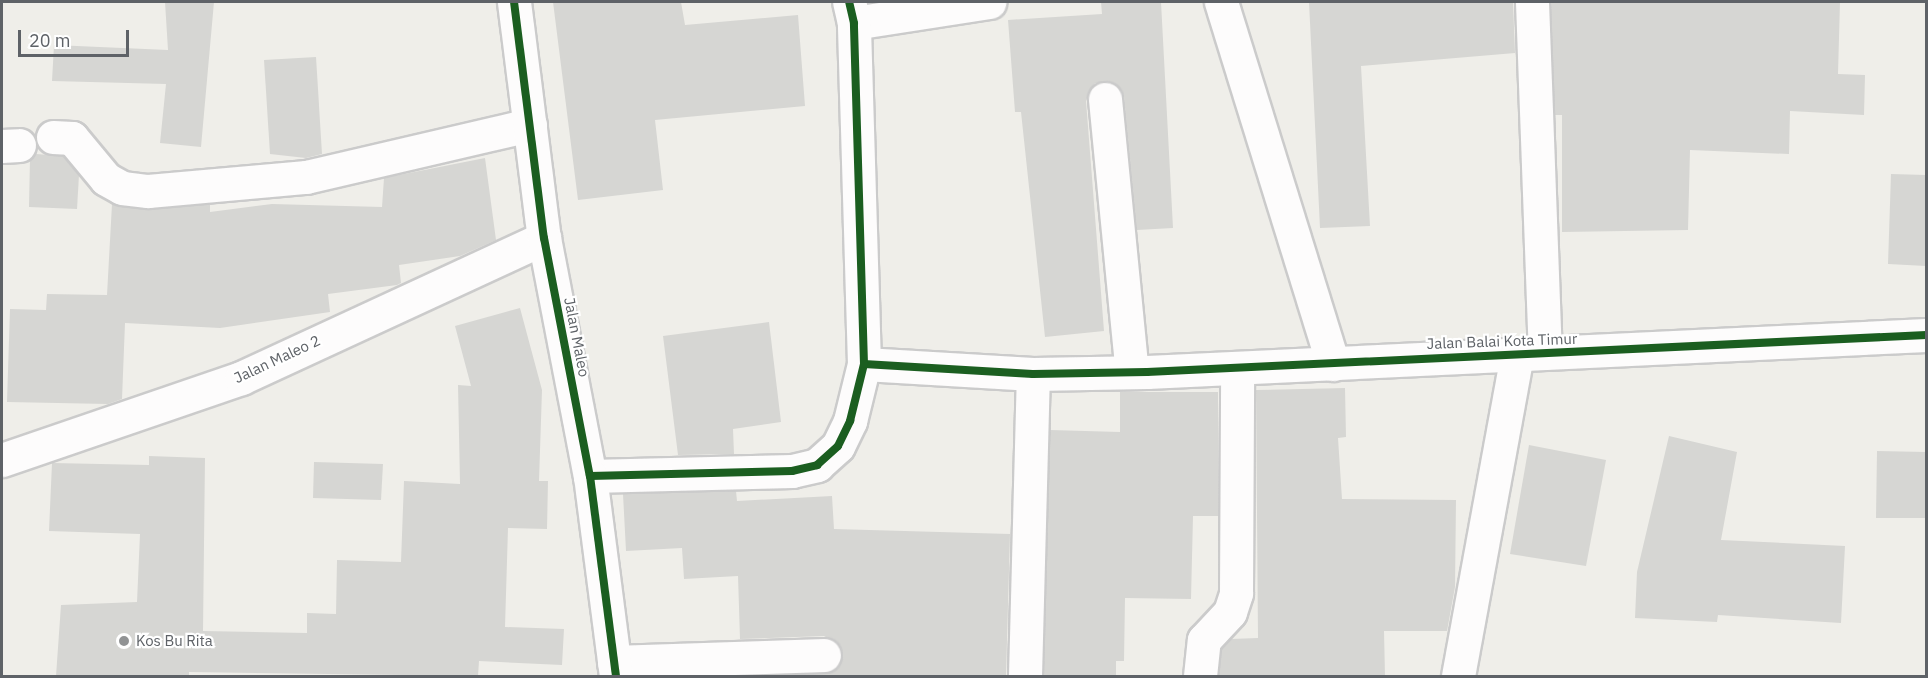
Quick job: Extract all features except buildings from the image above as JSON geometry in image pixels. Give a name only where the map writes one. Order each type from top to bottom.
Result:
[{"type":"street","name":"Jalan Maleo","points":[[514,2],[544,238],[590,476],[615,669]]},
{"type":"street","points":[[590,476],[792,471],[817,465],[838,446],[850,421],[864,364],[852,12],[989,2]]},
{"type":"street","points":[[1221,2],[1334,364]]},
{"type":"street","points":[[1458,676],[1531,353],[1532,2]]},
{"type":"street","points":[[1105,99],[1132,372]]},
{"type":"street","points":[[53,137],[72,138],[106,178],[122,188],[148,191],[306,177],[530,125]]},
{"type":"street","name":"Jalan Maleo 2","points":[[2,460],[241,378],[544,238]]},
{"type":"street","name":"Jalan Balai Kota Timur","points":[[864,364],[1033,374],[1132,372],[1926,335]]},
{"type":"street","points":[[1200,676],[1204,640],[1230,612],[1236,593],[1237,368]]},
{"type":"street","points":[[1025,676],[1033,374]]},
{"type":"street","points":[[615,669],[824,655]]},
{"type":"cycle path","points":[[514,2],[544,238],[590,476],[616,676]]},
{"type":"cycle path","points":[[590,476],[792,471],[817,465],[838,446],[850,421],[864,364],[854,23],[849,2]]},
{"type":"cycle path","points":[[864,364],[1033,374],[1147,372],[1926,335]]},
{"type":"place","name":"Kos Bu Rita","points":[[124,641]]}]
